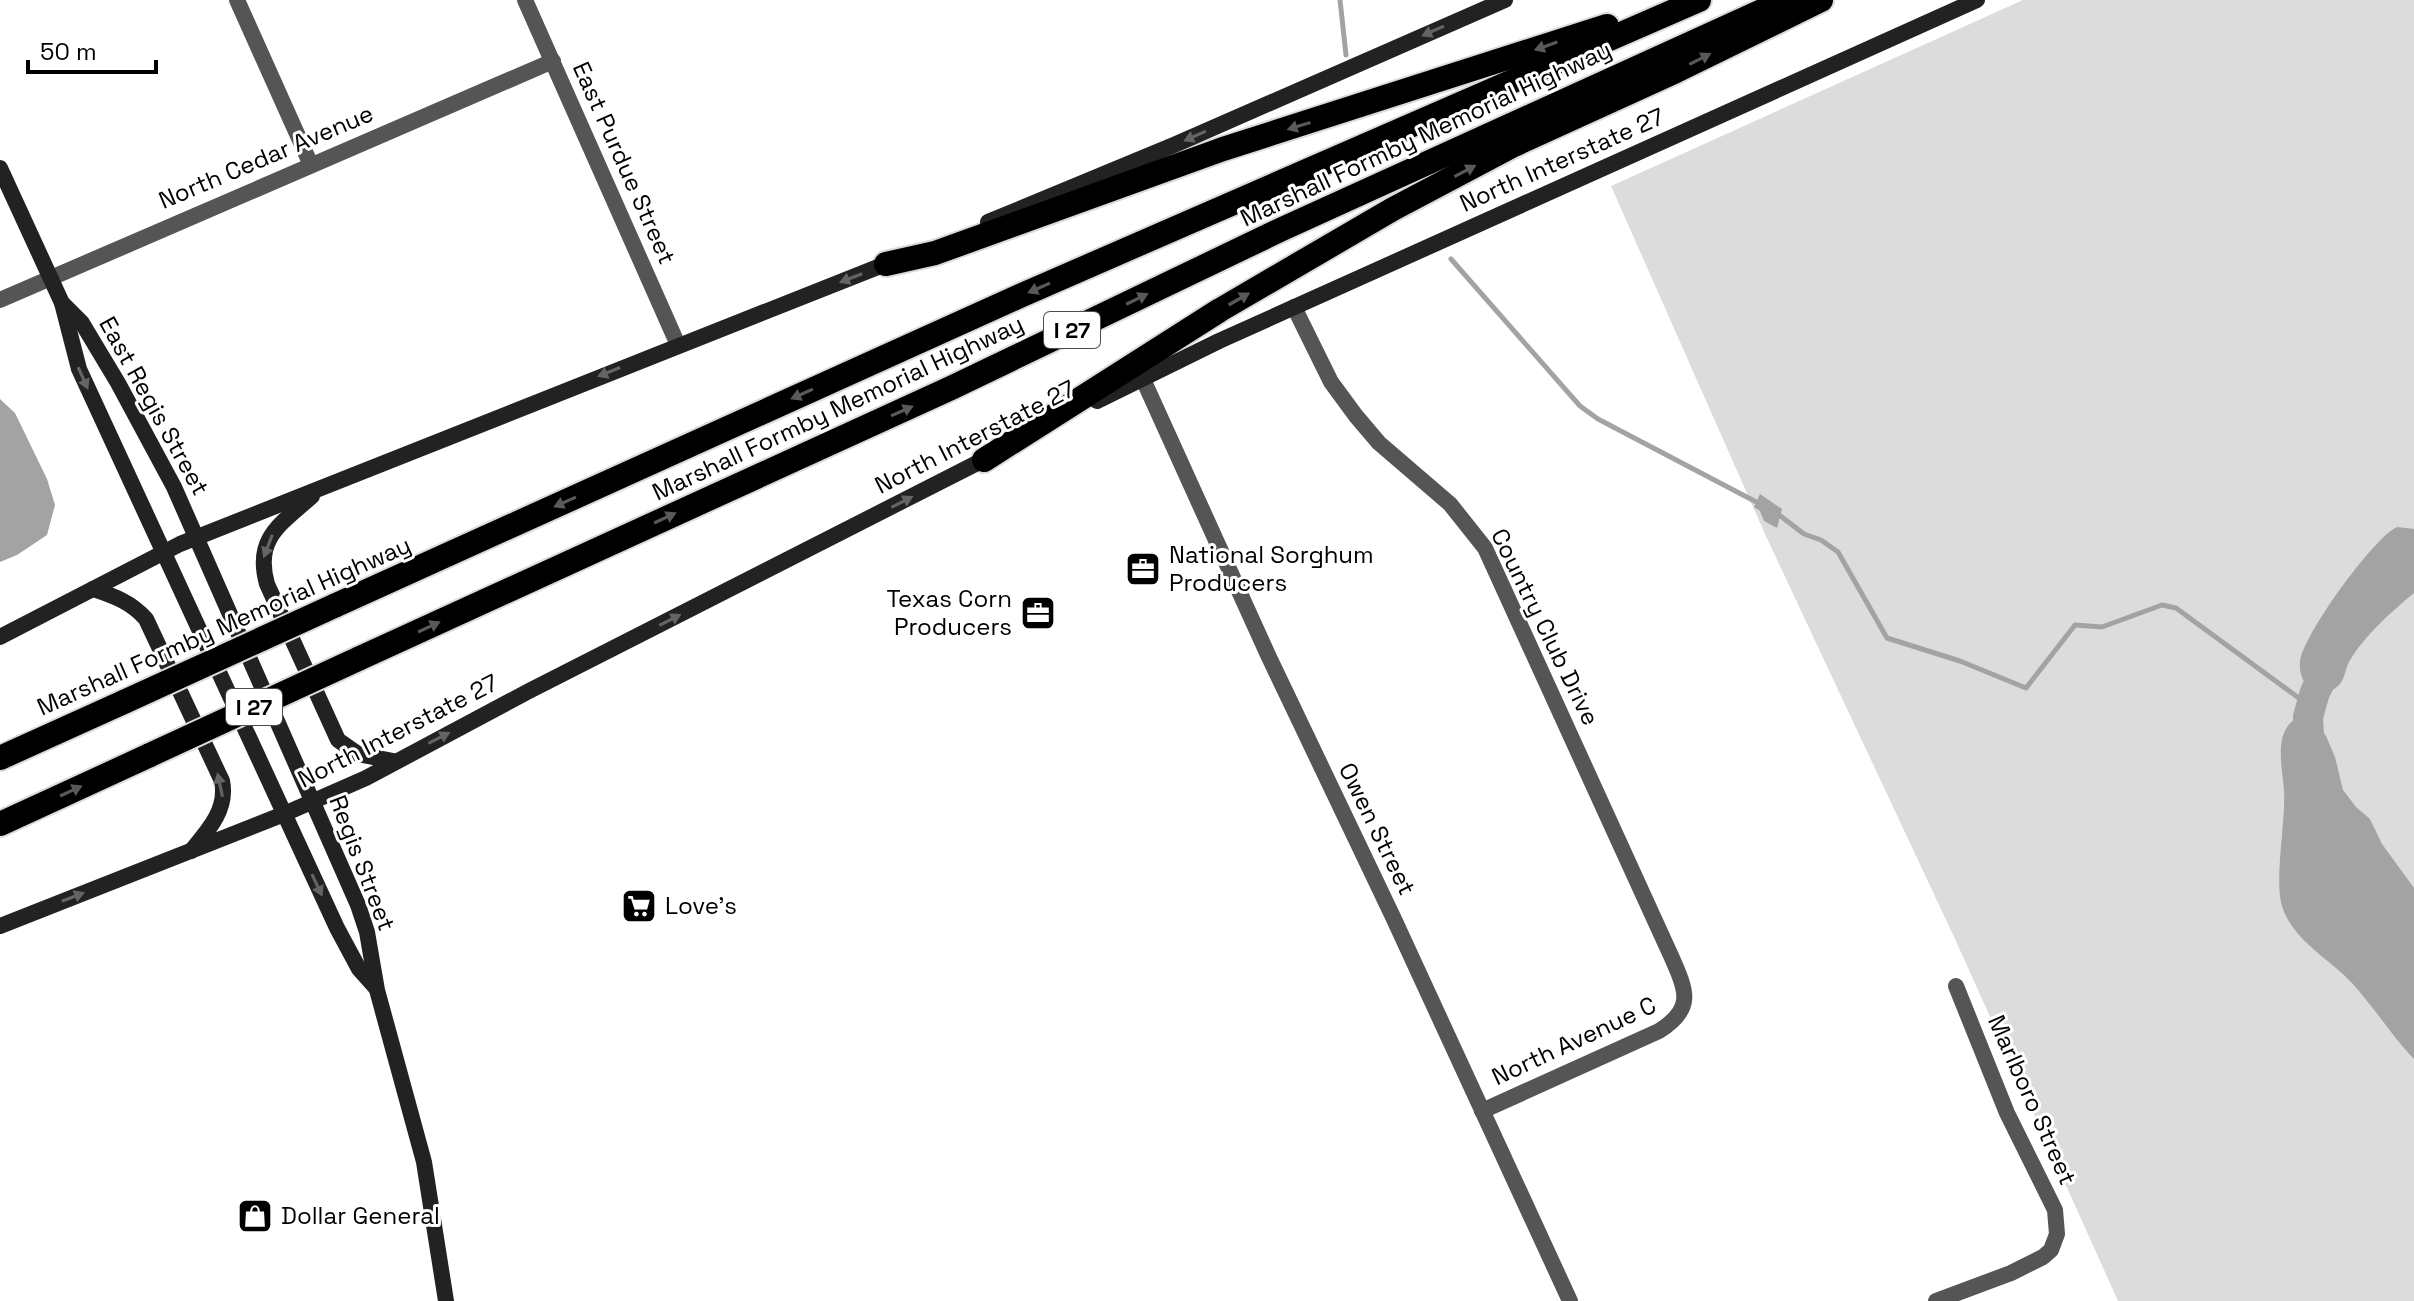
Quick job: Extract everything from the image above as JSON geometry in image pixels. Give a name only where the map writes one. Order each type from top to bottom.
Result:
[{"type":"highway","name":"Marshall Formby Memorial Highway","points":[[0,758],[1022,295],[1699,0]]},
{"type":"highway","name":"Marshall Formby Memorial Highway","points":[[0,824],[951,388],[1280,230],[1786,0]]},
{"type":"highway","points":[[984,460],[1220,310],[1393,209],[1514,145],[1821,0]]},
{"type":"highway","points":[[886,264],[935,253],[1223,149],[1601,28],[1676,11]]},
{"type":"main road","points":[[0,637],[196,538],[886,264],[1174,145],[1505,0]]},
{"type":"main road","name":"North Interstate 27","points":[[0,926],[284,814],[366,778],[393,761],[1142,377],[1977,0]]},
{"type":"main road","name":"East Regis Street","points":[[0,168],[62,303],[79,369],[163,553]]},
{"type":"main road","name":"East Regis Street","points":[[62,303],[82,323],[118,383],[174,487],[196,538]]},
{"type":"main road","points":[[319,489],[272,534],[265,545],[261,565],[338,740],[358,754],[393,761]]},
{"type":"main road","name":"Regis Street","points":[[196,538],[358,905],[367,932],[377,990],[424,1162],[446,1301]]},
{"type":"main road","name":"Regis Street","points":[[163,553],[337,928],[359,969],[377,990]]},
{"type":"main road","points":[[93,589],[122,599],[146,619],[222,781],[223,801],[217,817],[190,852]]},
{"type":"street","points":[[237,0],[311,165]]},
{"type":"street","name":"East Purdue Street","points":[[525,0],[678,345]]},
{"type":"street","name":"North Cedar Avenue","points":[[0,300],[553,61]]},
{"type":"street","name":"Country Club Drive","points":[[1294,307],[1331,382],[1356,416],[1379,443],[1450,504],[1485,548],[1672,958],[1685,993],[1683,1011]]},
{"type":"street","name":"Owen Street","points":[[1142,377],[1268,655],[1570,1301]]},
{"type":"street","name":"Marlboro Street","points":[[1936,1301],[2011,1273],[2043,1257],[2051,1250],[2057,1234],[2055,1210],[2007,1113],[1956,986]]},
{"type":"street","name":"North Avenue C","points":[[1482,1111],[1659,1031],[1674,1022],[1683,1011]]},
{"type":"shaded area","points":[[2023,0],[2414,0],[2414,1301],[2118,1301],[1955,939],[1765,534],[1611,186]]},
{"type":"shaded area","points":[[0,399],[15,413],[47,479],[55,505],[47,535],[0,562]]},
{"type":"shaded area","points":[[1760,494],[1782,509],[1777,528],[1764,521],[1760,511],[1754,507]]},
{"type":"shaded area","points":[[2397,527],[2414,529],[2414,593],[2362,643],[2339,685],[2325,692],[2310,690],[2302,677],[2300,662],[2313,631],[2357,567]]},
{"type":"shaded area","points":[[2298,717],[2313,720],[2326,736],[2343,790],[2370,819],[2382,844],[2414,888],[2414,1059],[2352,983],[2294,929],[2282,906],[2279,881],[2284,803],[2281,749],[2285,731]]},
{"type":"waterway","points":[[1340,0],[1346,55]]},
{"type":"waterway","points":[[1451,259],[1580,406],[1598,419],[1762,505]]},
{"type":"waterway","points":[[1778,514],[1804,534],[1821,540],[1838,552],[1887,638],[1960,661],[2026,688],[2075,625],[2102,627],[2162,605],[2176,608],[2311,707]]},
{"type":"waterway","points":[[2310,755],[2308,717],[2315,692],[2333,657]]},
{"type":"place","name":"National Sorghum Producers","points":[[1143,569]]},
{"type":"place","name":"Texas Corn Producers","points":[[1038,613]]},
{"type":"place","name":"Love's","points":[[639,906]]},
{"type":"place","name":"Dollar General","points":[[255,1216]]}]
